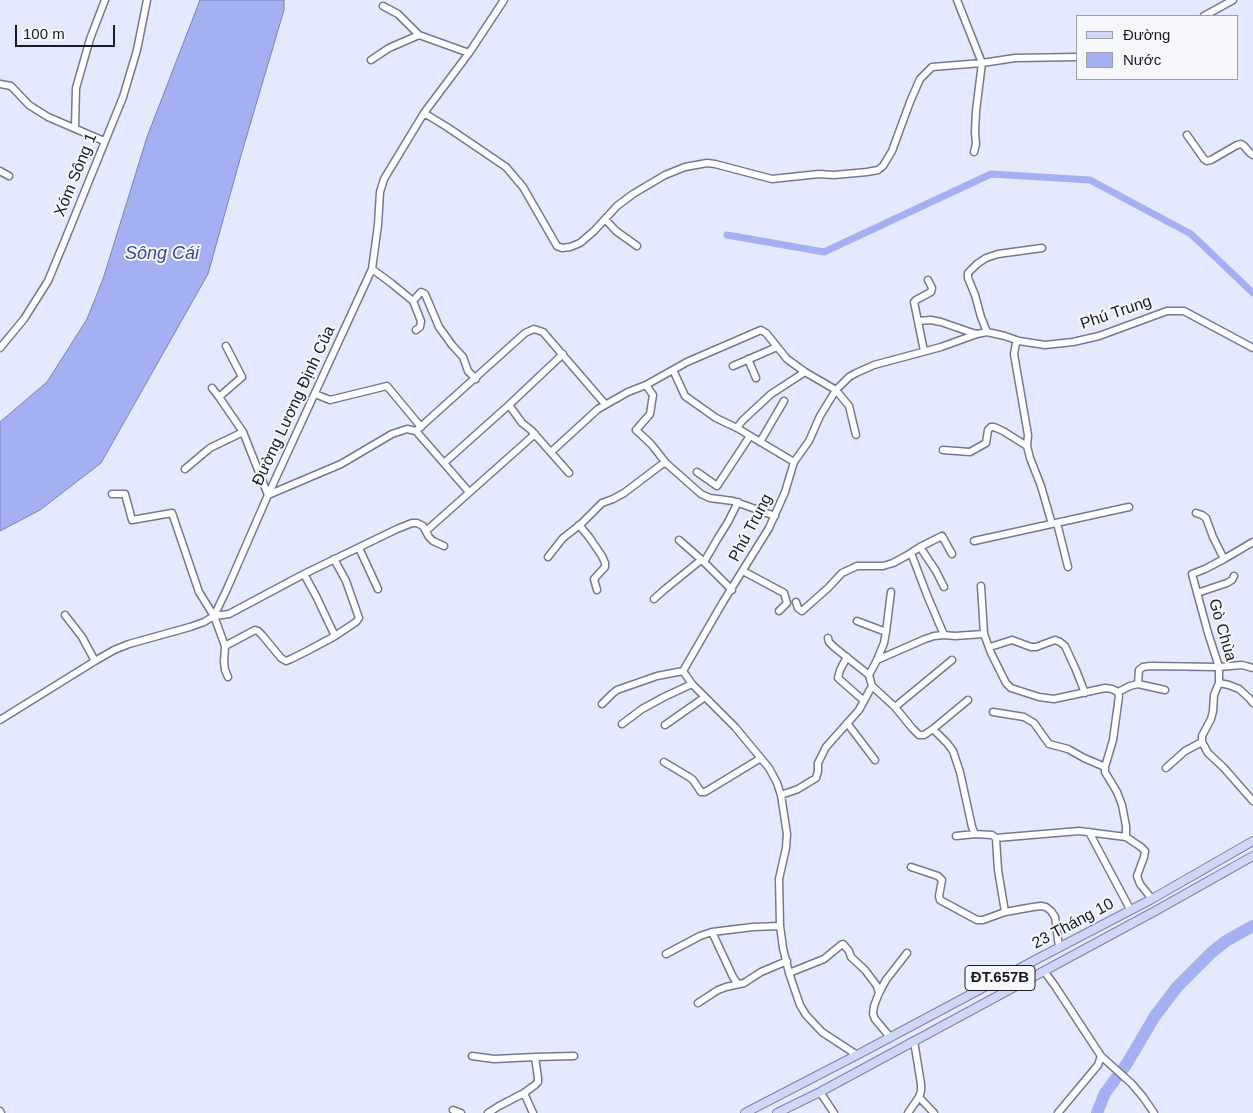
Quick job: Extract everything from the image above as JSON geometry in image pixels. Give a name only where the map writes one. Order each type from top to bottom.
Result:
[{"type":"main road","name":"23 Tháng 10","points":[[745,1113],[1152,898],[1253,841]]},
{"type":"main road","name":"23 Tháng 10","points":[[777,1113],[820,1092],[1253,856]]},
{"type":"main road","points":[[1037,958],[1044,971]]},
{"type":"street","points":[[75,128],[76,88],[90,39],[105,0]]},
{"type":"street","name":"Xóm Sông 1","points":[[0,348],[24,319],[48,281],[123,97],[139,41],[147,0]]},
{"type":"street","name":"Đường Lương Định Của","points":[[214,616],[372,269],[380,192],[384,179],[424,113],[469,53],[504,0]]},
{"type":"street","points":[[957,0],[982,63],[976,111],[976,144],[974,152]]},
{"type":"street","points":[[1206,15],[1233,0]]},
{"type":"street","points":[[383,6],[398,14],[419,35],[469,53]]},
{"type":"street","points":[[370,60],[389,48],[419,35]]},
{"type":"street","points":[[424,113],[506,167],[523,187],[557,246],[562,248],[580,243],[617,206],[648,185],[677,170],[685,168],[707,163],[772,179],[878,170],[883,166],[892,151],[920,79],[932,67],[1022,58],[1076,57]]},
{"type":"street","points":[[0,84],[11,86],[30,104],[48,117],[104,141]]},
{"type":"street","points":[[1187,135],[1204,160],[1207,161],[1241,144],[1253,155]]},
{"type":"street","points":[[0,170],[9,176]]},
{"type":"street","points":[[605,219],[616,231],[637,246]]},
{"type":"street","points":[[986,332],[976,294],[968,278],[968,273],[982,261],[998,254],[1042,248]]},
{"type":"street","points":[[372,269],[413,301],[421,321],[420,327],[416,330]]},
{"type":"street","points":[[924,351],[914,302],[931,292],[932,288],[928,280]]},
{"type":"street","points":[[413,301],[421,292],[425,294],[439,327],[462,358],[468,371],[476,378]]},
{"type":"street","name":"Phú Trung","points":[[683,672],[775,516],[794,462],[809,441],[820,416],[836,390],[849,378],[864,369],[886,361],[952,344],[986,332],[1019,341],[1045,345],[1073,342],[1099,336],[1167,311],[1184,311],[1253,348]]},
{"type":"street","points":[[918,322],[931,320],[978,334]]},
{"type":"street","points":[[212,388],[243,432],[268,495],[340,464],[392,434],[407,429],[419,429],[525,333],[534,328],[543,332],[605,404]]},
{"type":"street","points":[[551,452],[605,404],[646,385],[687,362],[761,330],[766,333],[787,359],[836,390],[849,406],[856,435]]},
{"type":"street","points":[[1019,341],[1016,343],[1014,354],[1028,435],[1027,446],[1055,523],[1068,567]]},
{"type":"street","points":[[219,397],[242,377],[226,346]]},
{"type":"street","points":[[733,366],[776,347]]},
{"type":"street","points":[[444,463],[509,405],[562,354]]},
{"type":"street","points":[[748,359],[756,378]]},
{"type":"street","points":[[673,370],[684,396],[716,418],[737,428],[794,462]]},
{"type":"street","points":[[737,428],[771,394],[805,372]]},
{"type":"street","points":[[646,385],[653,395],[650,414],[636,430],[651,444],[666,463],[701,494],[710,498],[738,502],[775,516]]},
{"type":"street","points":[[315,394],[330,400],[387,386],[444,463],[469,492]]},
{"type":"street","points":[[760,442],[784,401]]},
{"type":"street","points":[[509,405],[569,473]]},
{"type":"street","points":[[944,450],[970,452],[986,443],[988,430],[994,427],[1027,446]]},
{"type":"street","points":[[185,469],[210,448],[243,432]]},
{"type":"street","points":[[426,531],[534,434]]},
{"type":"street","points":[[697,472],[717,486],[731,462],[750,436]]},
{"type":"street","points":[[548,557],[563,538],[602,503],[624,493],[641,479],[666,463]]},
{"type":"street","points":[[112,494],[125,494],[132,520],[172,514],[199,592],[214,616],[225,646],[224,662],[228,677]]},
{"type":"street","points":[[654,599],[702,561],[728,522],[738,502]]},
{"type":"street","points":[[974,541],[1129,507]]},
{"type":"street","points":[[1196,513],[1202,515],[1208,522],[1224,559]]},
{"type":"street","points":[[0,720],[114,650],[190,627],[214,616],[228,614],[334,559],[412,523],[424,526],[429,537],[434,542],[444,546]]},
{"type":"street","points":[[579,525],[605,563],[605,567],[594,579],[597,590]]},
{"type":"street","points":[[796,602],[798,608],[802,611],[842,573],[857,566],[883,566],[893,563],[942,536],[952,554]]},
{"type":"street","points":[[679,540],[732,590]]},
{"type":"street","name":"Gò Chùa","points":[[1202,742],[1202,736],[1211,719],[1215,689],[1219,683],[1219,667],[1192,574],[1205,569],[1253,542]]},
{"type":"street","points":[[920,547],[944,587]]},
{"type":"street","points":[[359,548],[378,589]]},
{"type":"street","points":[[911,553],[944,635]]},
{"type":"street","points":[[225,646],[254,630],[258,631],[281,658],[286,661],[335,636],[356,622],[359,618],[346,581],[334,559]]},
{"type":"street","points":[[743,571],[784,593],[787,602],[779,610]]},
{"type":"street","points":[[304,574],[335,636]]},
{"type":"street","points":[[1197,593],[1227,583],[1234,576]]},
{"type":"street","points":[[981,586],[984,634],[991,654],[1006,683],[1011,688],[1054,700],[1105,688],[1118,692]]},
{"type":"street","points":[[869,676],[884,644],[891,592]]},
{"type":"street","points":[[65,615],[82,638],[95,661]]},
{"type":"street","points":[[857,621],[886,632]]},
{"type":"street","points":[[877,660],[925,639],[944,635],[984,634]]},
{"type":"street","points":[[828,638],[834,647],[869,676],[872,686],[895,707],[919,735],[924,735],[933,729],[968,700]]},
{"type":"street","points":[[990,647],[1012,640],[1031,647],[1055,640],[1060,642],[1065,646],[1085,693]]},
{"type":"street","points":[[847,658],[838,678],[864,701]]},
{"type":"street","points":[[895,707],[952,660]]},
{"type":"street","points":[[1138,684],[1139,670],[1150,666],[1242,666],[1253,668]]},
{"type":"street","points":[[602,704],[617,690],[657,676],[683,672],[692,684],[734,727],[773,774],[782,795],[787,834],[779,879],[780,926],[789,973],[800,1005],[806,1015],[822,1032],[857,1055]]},
{"type":"street","points":[[1219,683],[1229,684],[1239,689],[1253,703]]},
{"type":"street","points":[[622,724],[642,709],[692,684]]},
{"type":"street","points":[[1118,692],[1138,684],[1166,690]]},
{"type":"street","points":[[782,795],[798,789],[816,778],[818,763],[826,747],[858,710],[872,686]]},
{"type":"street","points":[[1118,692],[1113,740],[1105,767],[1122,805],[1126,838]]},
{"type":"street","points":[[664,725],[705,697]]},
{"type":"street","points":[[993,712],[1024,717],[1034,723],[1049,744],[1068,749],[1105,767]]},
{"type":"street","points":[[847,723],[875,760]]},
{"type":"street","points":[[933,729],[947,743],[957,761],[972,827],[976,834]]},
{"type":"street","points":[[1166,768],[1185,751],[1202,742],[1208,753],[1230,774],[1253,802]]},
{"type":"street","points":[[664,762],[689,777],[701,792],[705,792],[761,758]]},
{"type":"street","points":[[956,836],[976,834],[992,835],[996,838],[1089,832],[1126,838],[1144,851],[1144,858],[1137,876],[1140,884],[1152,898]]},
{"type":"street","points":[[1089,832],[1130,909]]},
{"type":"street","points":[[996,838],[998,870],[1005,912]]},
{"type":"street","points":[[911,867],[938,876],[942,880],[940,900],[977,920],[983,920],[1005,912],[1041,906],[1046,907],[1054,917],[1059,947]]},
{"type":"street","points":[[666,954],[695,938],[712,932],[780,926]]},
{"type":"street","points":[[712,932],[738,984]]},
{"type":"street","points":[[789,973],[824,959],[843,944],[851,957],[866,970],[877,986],[879,993]]},
{"type":"street","points":[[890,1038],[875,1019],[873,1014],[874,1006],[886,980],[907,952]]},
{"type":"street","points":[[698,1003],[718,990],[744,983],[761,972],[787,961]]},
{"type":"street","points":[[1044,971],[1101,1056],[1132,1084],[1154,1113]]},
{"type":"street","points":[[908,1113],[919,1097],[921,1084],[914,1041]]},
{"type":"street","points":[[472,1056],[494,1059],[574,1056]]},
{"type":"street","points":[[1058,1113],[1098,1065],[1101,1056]]},
{"type":"street","points":[[488,1113],[535,1086],[538,1078],[534,1057]]},
{"type":"street","points":[[820,1092],[834,1113]]},
{"type":"street","points":[[524,1093],[533,1113]]},
{"type":"street","points":[[919,1097],[934,1113]]},
{"type":"street","points":[[453,1110],[461,1113]]},
{"type":"water","name":"Sông Cái","points":[[200,0],[284,0],[284,10],[208,274],[101,463],[40,510],[0,531],[0,422],[47,382],[87,319],[103,279],[147,137]]},
{"type":"waterway","points":[[727,235],[824,252],[991,174],[1090,180],[1191,234],[1253,293]]},
{"type":"waterway","points":[[1097,1113],[1105,1093],[1126,1065],[1155,1016],[1177,987],[1212,952],[1226,941],[1253,926]]}]
